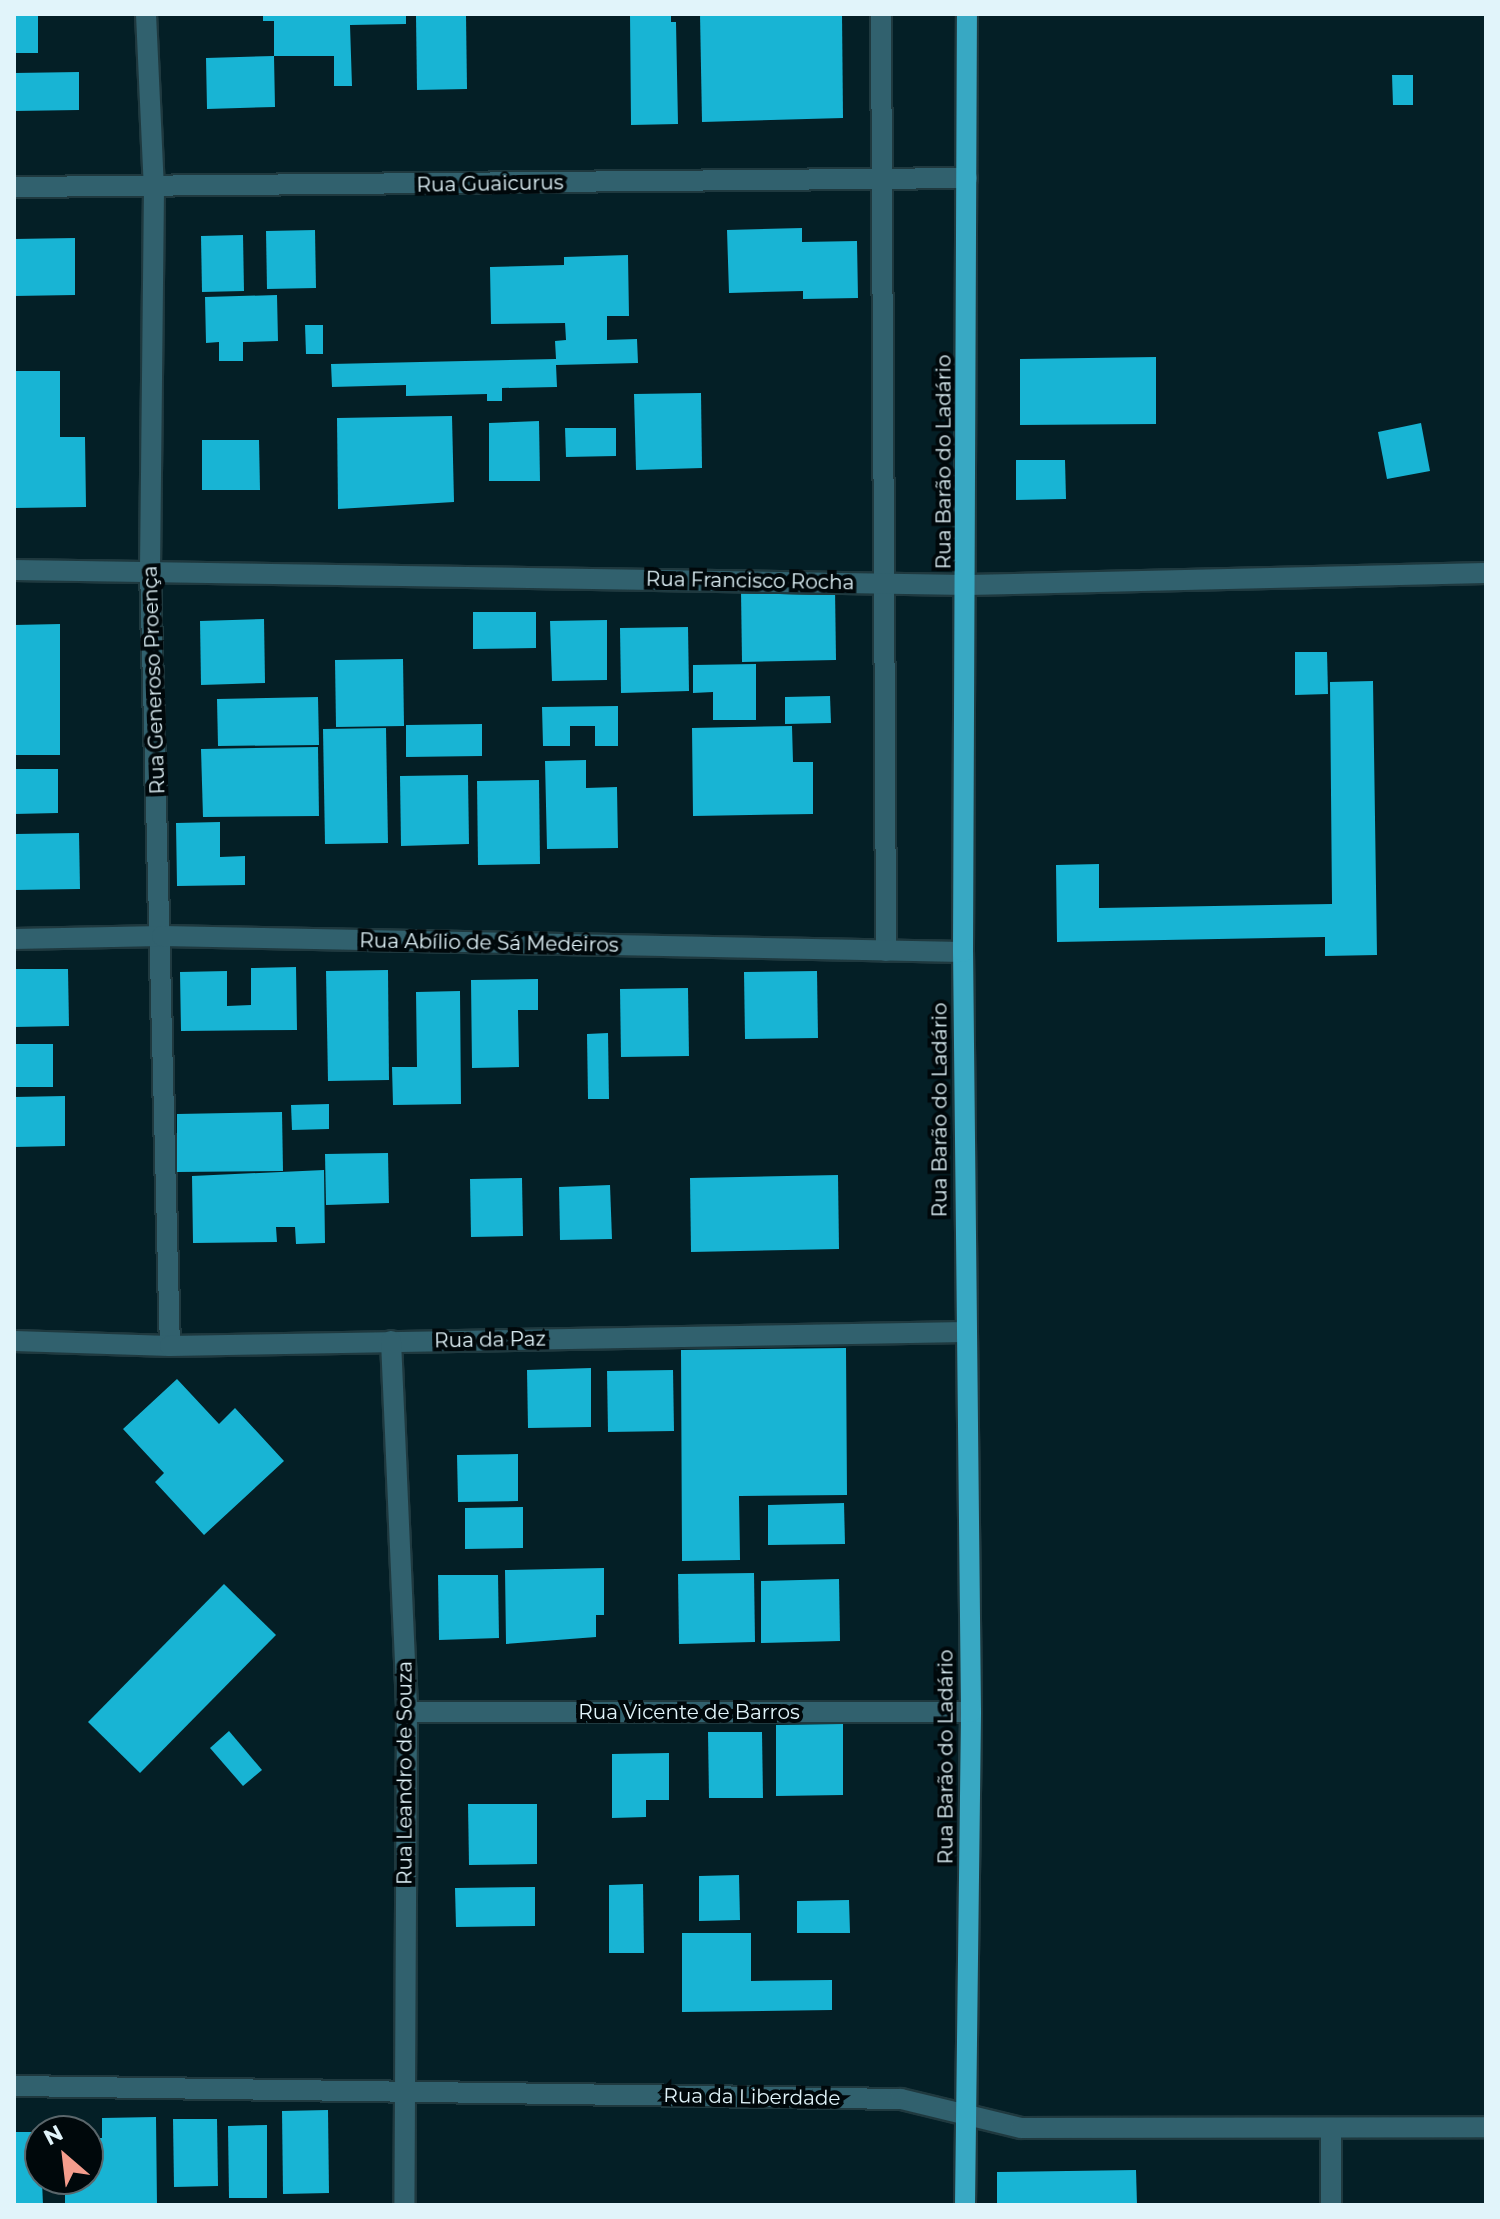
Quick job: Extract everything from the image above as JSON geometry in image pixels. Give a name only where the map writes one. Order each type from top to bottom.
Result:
[{"type":"main road","name":"Rua Barão do Ladário","points":[[965,2205],[971,1712],[963,952],[968,585],[967,14]]},
{"type":"street","name":"Rua Generoso Proença","points":[[146,14],[154,188],[150,569],[162,936],[170,1346]]},
{"type":"street","points":[[881,14],[886,951]]},
{"type":"street","name":"Rua Guaicurus","points":[[14,187],[967,178]]},
{"type":"street","name":"Rua Francisco Rocha","points":[[14,570],[150,569],[968,585],[1486,573]]},
{"type":"street","name":"Rua Abílio de Sá Medeiros","points":[[14,939],[162,936],[963,952]]},
{"type":"street","name":"Rua da Paz","points":[[14,1341],[170,1346],[966,1332]]},
{"type":"street","name":"Rua Leandro de Souza","points":[[391,1341],[407,1712],[404,2205]]},
{"type":"street","name":"Rua Vicente de Barros","points":[[407,1712],[971,1712]]},
{"type":"street","name":"Rua da Liberdade","points":[[14,2086],[901,2099],[1021,2128],[1331,2130],[1486,2127]]},
{"type":"street","points":[[1331,2130],[1331,2205]]},
{"type":"building","points":[[14,14],[38,14],[38,53],[14,53]]},
{"type":"building","points":[[263,14],[406,14],[406,24],[350,25],[352,86],[334,86],[334,56],[274,56],[274,21],[263,21]]},
{"type":"building","points":[[630,14],[671,14],[671,22],[676,22],[678,124],[631,125]]},
{"type":"building","points":[[700,14],[842,14],[843,118],[702,122]]},
{"type":"building","points":[[466,15],[467,89],[417,90],[416,16]]},
{"type":"building","points":[[274,56],[275,107],[207,109],[206,58]]},
{"type":"building","points":[[79,72],[79,110],[14,111],[14,73]]},
{"type":"building","points":[[1392,75],[1413,75],[1413,105],[1393,105]]},
{"type":"building","points":[[802,228],[802,242],[857,241],[858,298],[803,299],[803,291],[729,293],[727,230]]},
{"type":"building","points":[[315,230],[316,288],[267,289],[266,231]]},
{"type":"building","points":[[243,235],[244,291],[202,292],[201,236]]},
{"type":"building","points":[[75,238],[75,295],[14,296],[14,239]]},
{"type":"building","points":[[628,255],[629,316],[607,316],[607,340],[637,339],[638,363],[556,365],[557,387],[502,388],[502,401],[487,401],[487,394],[406,396],[406,385],[332,387],[331,364],[556,359],[555,341],[566,340],[565,323],[491,324],[490,267],[564,265],[564,257]]},
{"type":"building","points":[[277,295],[278,341],[243,342],[243,361],[219,361],[219,342],[206,343],[205,297]]},
{"type":"building","points":[[305,325],[323,325],[323,354],[306,354]]},
{"type":"building","points":[[1156,357],[1156,424],[1020,425],[1020,359]]},
{"type":"building","points":[[14,371],[60,371],[60,437],[85,437],[86,507],[14,508]]},
{"type":"building","points":[[701,393],[702,468],[636,470],[634,394]]},
{"type":"building","points":[[452,416],[454,502],[338,509],[337,418]]},
{"type":"building","points":[[539,421],[540,481],[489,481],[489,423]]},
{"type":"building","points":[[1421,423],[1430,471],[1387,479],[1378,432]]},
{"type":"building","points":[[565,428],[616,428],[616,456],[566,457]]},
{"type":"building","points":[[202,440],[259,440],[260,490],[202,490]]},
{"type":"building","points":[[1016,460],[1065,460],[1066,499],[1016,500]]},
{"type":"building","points":[[835,589],[836,660],[742,662],[741,591]]},
{"type":"building","points":[[473,612],[536,612],[536,648],[473,649]]},
{"type":"building","points":[[264,619],[265,683],[201,685],[200,621]]},
{"type":"building","points":[[607,620],[607,680],[552,681],[550,621]]},
{"type":"building","points":[[60,624],[60,755],[14,755],[14,625]]},
{"type":"building","points":[[688,627],[689,691],[621,693],[620,628]]},
{"type":"building","points":[[1295,652],[1327,652],[1328,694],[1295,695]]},
{"type":"building","points":[[403,659],[404,726],[336,727],[335,660]]},
{"type":"building","points":[[756,664],[756,720],[713,720],[713,692],[693,693],[693,665]]},
{"type":"building","points":[[1373,681],[1377,955],[1325,956],[1325,937],[1057,942],[1056,865],[1099,864],[1099,908],[1332,904],[1330,682]]},
{"type":"building","points":[[830,696],[831,723],[785,724],[785,697]]},
{"type":"building","points":[[318,697],[319,745],[218,746],[217,699]]},
{"type":"building","points":[[618,706],[618,746],[595,746],[595,726],[570,726],[570,746],[543,746],[542,707]]},
{"type":"building","points":[[482,724],[482,756],[406,757],[406,725]]},
{"type":"building","points":[[792,726],[793,762],[813,762],[813,814],[693,816],[692,728]]},
{"type":"building","points":[[386,728],[388,843],[325,844],[323,729]]},
{"type":"building","points":[[318,747],[319,816],[203,817],[201,749]]},
{"type":"building","points":[[586,760],[586,788],[617,787],[618,848],[547,849],[545,761]]},
{"type":"building","points":[[14,769],[58,769],[58,813],[14,814]]},
{"type":"building","points":[[468,775],[469,844],[401,846],[400,776]]},
{"type":"building","points":[[539,780],[540,864],[478,865],[477,781]]},
{"type":"building","points":[[220,822],[220,857],[245,856],[245,885],[177,886],[176,823]]},
{"type":"building","points":[[79,833],[80,889],[15,890],[15,834]]},
{"type":"building","points":[[296,967],[297,1030],[181,1031],[180,972],[227,971],[227,1006],[251,1005],[251,968]]},
{"type":"building","points":[[14,969],[68,969],[69,1026],[14,1027]]},
{"type":"building","points":[[388,970],[389,1080],[328,1081],[326,971]]},
{"type":"building","points":[[817,971],[818,1038],[745,1039],[744,972]]},
{"type":"building","points":[[538,979],[538,1010],[518,1010],[519,1067],[472,1068],[471,980]]},
{"type":"building","points":[[688,988],[689,1056],[621,1057],[620,989]]},
{"type":"building","points":[[460,991],[461,1104],[393,1105],[392,1067],[417,1067],[416,992]]},
{"type":"building","points":[[608,1033],[609,1099],[588,1099],[587,1034]]},
{"type":"building","points":[[14,1044],[53,1044],[53,1087],[15,1087]]},
{"type":"building","points":[[65,1096],[65,1146],[14,1147],[14,1097]]},
{"type":"building","points":[[329,1104],[329,1129],[292,1130],[291,1105]]},
{"type":"building","points":[[282,1112],[283,1171],[177,1172],[177,1114]]},
{"type":"building","points":[[388,1153],[389,1203],[326,1205],[325,1154]]},
{"type":"building","points":[[324,1170],[325,1243],[296,1244],[295,1227],[276,1227],[277,1242],[193,1243],[192,1176]]},
{"type":"building","points":[[838,1175],[839,1249],[691,1252],[690,1178]]},
{"type":"building","points":[[522,1178],[523,1236],[471,1237],[470,1179]]},
{"type":"building","points":[[610,1185],[612,1239],[560,1240],[559,1187]]},
{"type":"building","points":[[846,1348],[847,1495],[739,1496],[740,1560],[682,1561],[681,1350]]},
{"type":"building","points":[[591,1368],[591,1427],[528,1428],[527,1370]]},
{"type":"building","points":[[673,1370],[674,1431],[608,1432],[607,1371]]},
{"type":"building","points":[[177,1379],[219,1424],[235,1408],[284,1461],[204,1535],[155,1482],[164,1473],[123,1429]]},
{"type":"building","points":[[518,1454],[518,1501],[458,1502],[457,1455]]},
{"type":"building","points":[[844,1503],[845,1544],[768,1545],[768,1505]]},
{"type":"building","points":[[523,1507],[523,1548],[465,1549],[465,1508]]},
{"type":"building","points":[[604,1568],[604,1615],[596,1615],[596,1637],[506,1644],[505,1570]]},
{"type":"building","points":[[754,1573],[755,1642],[679,1644],[678,1574]]},
{"type":"building","points":[[438,1575],[498,1575],[499,1638],[439,1640]]},
{"type":"building","points":[[839,1579],[840,1641],[761,1643],[761,1581]]},
{"type":"building","points":[[224,1584],[276,1635],[140,1773],[88,1722]]},
{"type":"building","points":[[843,1724],[843,1795],[776,1796],[776,1725]]},
{"type":"building","points":[[229,1731],[262,1770],[243,1786],[210,1748]]},
{"type":"building","points":[[708,1732],[762,1732],[763,1798],[709,1798]]},
{"type":"building","points":[[669,1753],[669,1800],[646,1800],[646,1817],[612,1818],[612,1754]]},
{"type":"building","points":[[468,1804],[537,1804],[537,1864],[469,1865]]},
{"type":"building","points":[[739,1875],[740,1920],[699,1921],[699,1876]]},
{"type":"building","points":[[643,1884],[644,1953],[609,1953],[609,1885]]},
{"type":"building","points":[[535,1887],[535,1926],[456,1927],[455,1888]]},
{"type":"building","points":[[849,1900],[850,1933],[797,1933],[797,1901]]},
{"type":"building","points":[[682,1933],[751,1933],[751,1981],[832,1980],[832,2010],[682,2012]]},
{"type":"building","points":[[328,2110],[329,2193],[283,2194],[282,2111]]},
{"type":"building","points":[[156,2117],[157,2205],[65,2205],[65,2195],[104,2195],[104,2118]]},
{"type":"building","points":[[173,2119],[217,2119],[218,2186],[174,2187]]},
{"type":"building","points":[[267,2125],[267,2198],[229,2198],[228,2126]]},
{"type":"building","points":[[14,2132],[24,2132],[24,2195],[43,2195],[43,2205],[14,2205]]},
{"type":"building","points":[[1136,2170],[1137,2205],[997,2205],[997,2172]]}]
